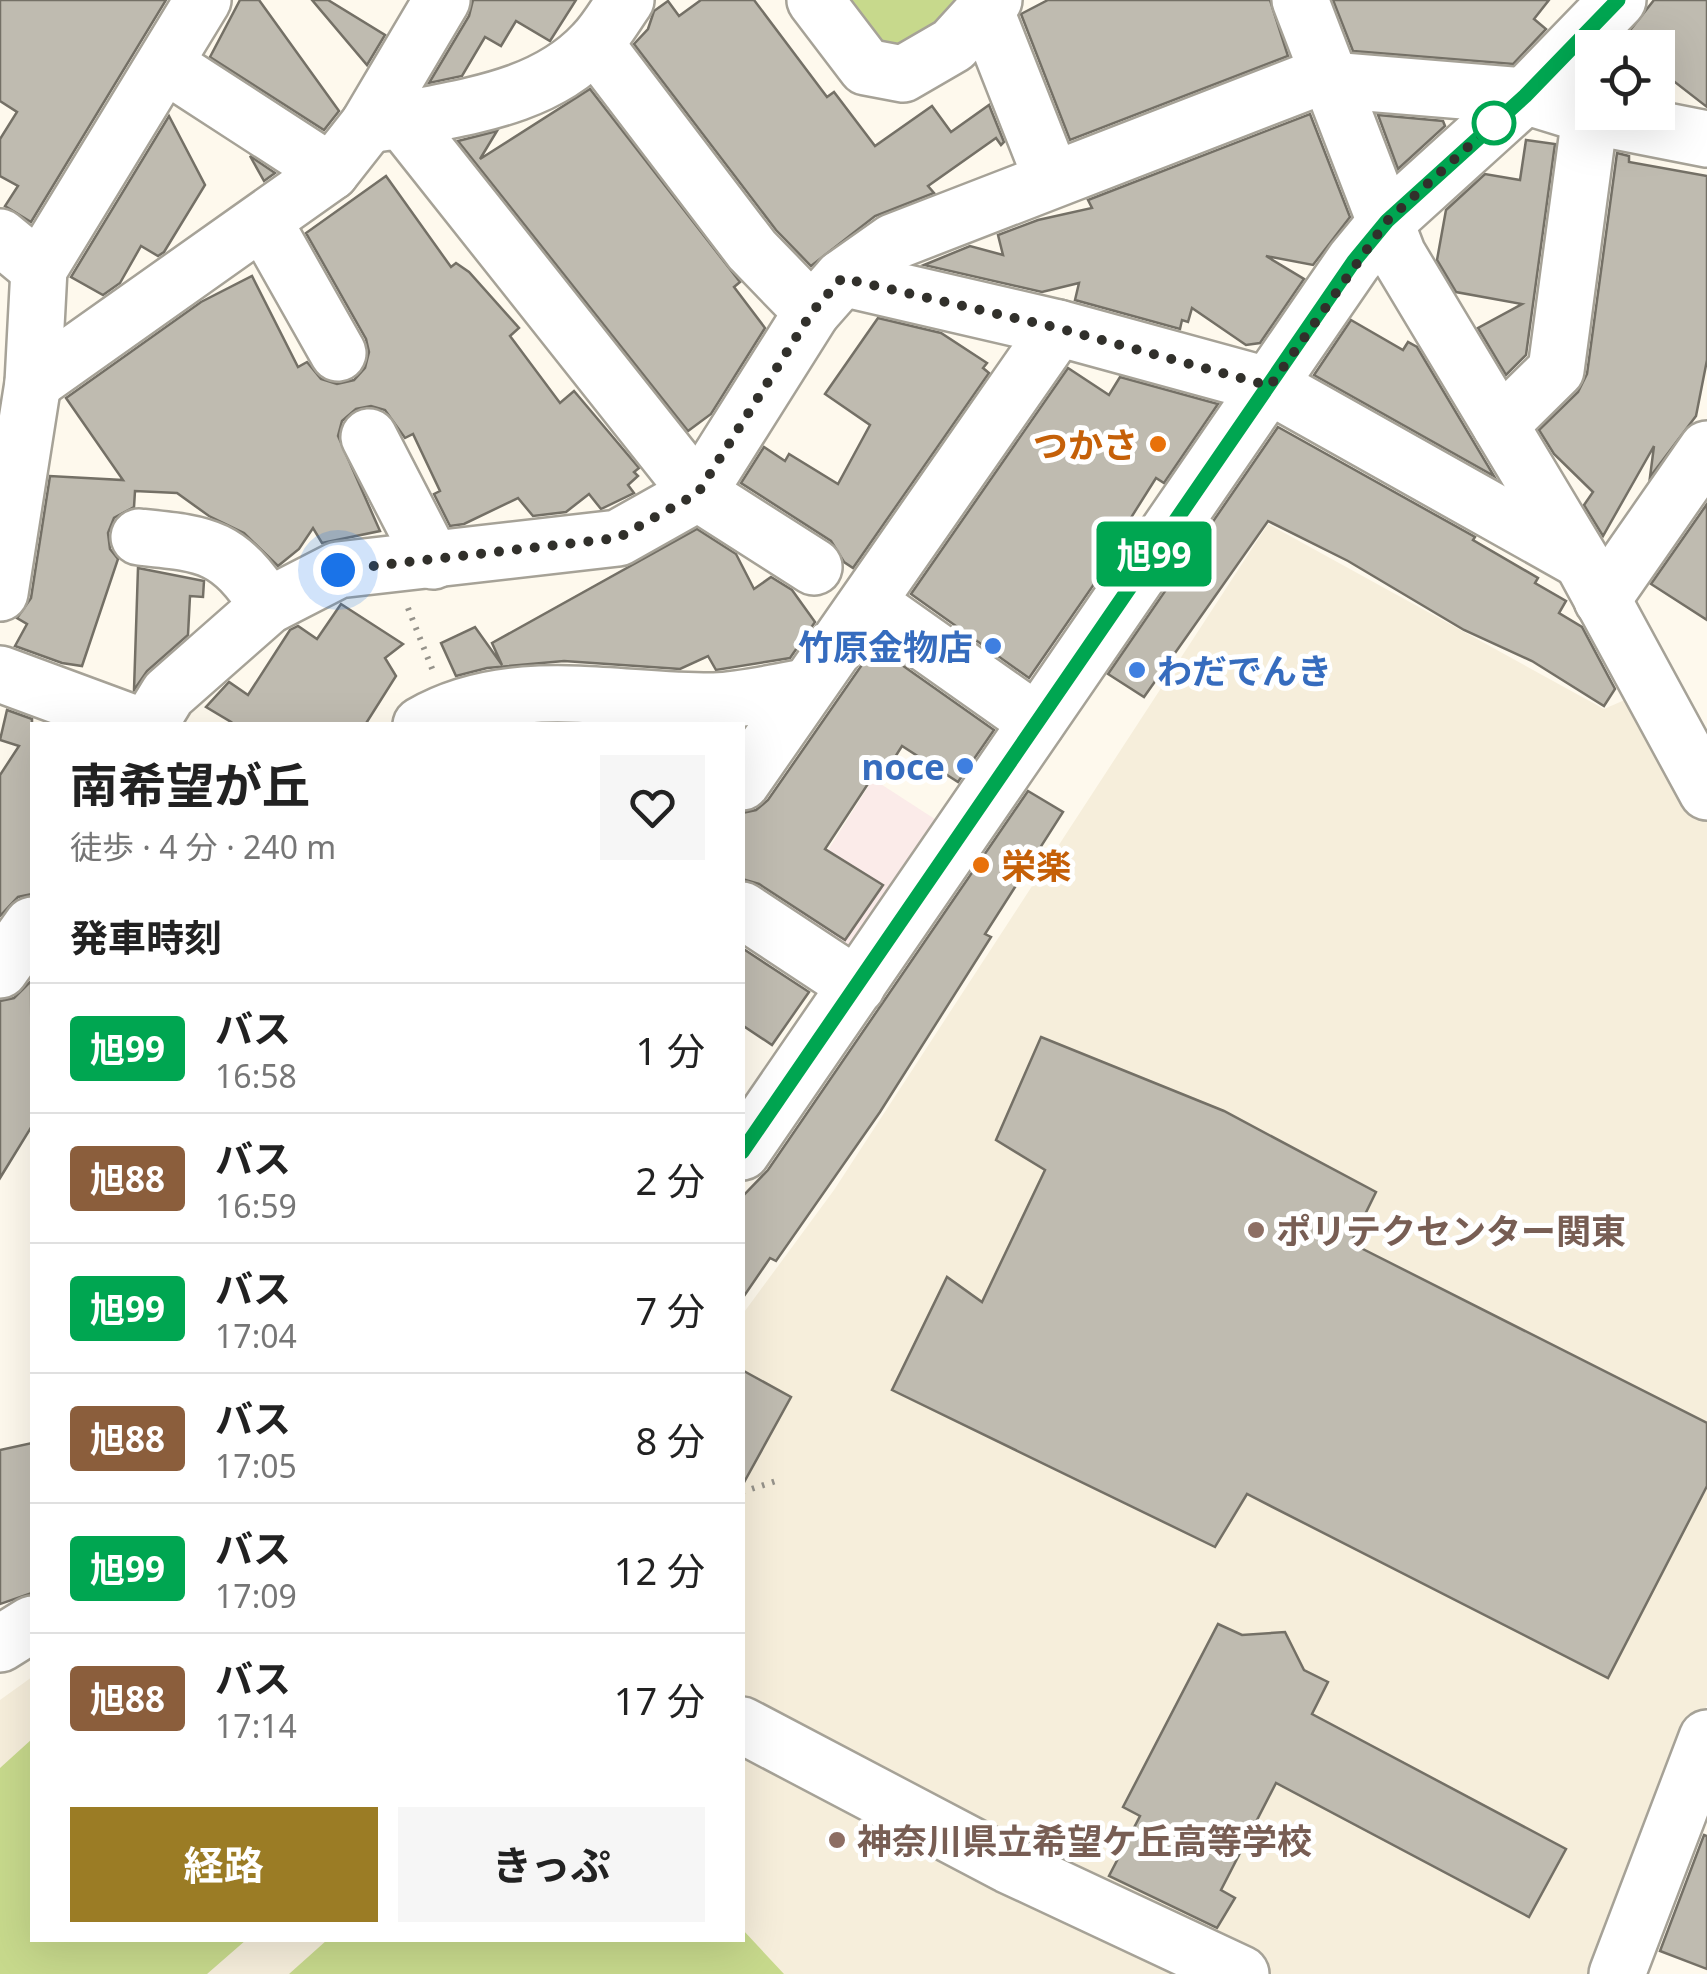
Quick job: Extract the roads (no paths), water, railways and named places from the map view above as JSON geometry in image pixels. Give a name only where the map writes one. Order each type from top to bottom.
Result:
[{"type":"street","points":[[0,593],[8,491],[33,383],[20,253],[166,65],[203,0]]},
{"type":"street","points":[[33,383],[208,256],[264,222],[331,172],[385,122],[442,0]]},
{"type":"street","points":[[385,122],[483,103],[554,78],[595,44],[626,0]]},
{"type":"street","points":[[814,0],[866,67],[903,74],[953,45],[990,4],[1052,179]]},
{"type":"street","points":[[1300,0],[1398,254],[1591,580],[1688,713],[1707,792]]},
{"type":"street","points":[[745,1148],[1387,221],[1525,96],[1615,1]]},
{"type":"street","points":[[595,44],[752,250],[827,295],[1058,328],[1270,386],[1591,580]]},
{"type":"street","points":[[166,65],[331,172]]},
{"type":"street","points":[[151,722],[168,694],[268,606],[338,570],[618,538],[698,493],[827,295],[893,242],[1329,77],[1525,96],[1575,111]]},
{"type":"street","points":[[385,122],[698,493],[814,567]]},
{"type":"street","points":[[1500,425],[1556,370],[1588,130]]},
{"type":"street","points":[[1661,130],[1707,139]]},
{"type":"street","points":[[264,222],[338,353]]},
{"type":"street","points":[[745,778],[806,687],[870,604],[1058,328]]},
{"type":"street","points":[[369,437],[412,563]]},
{"type":"street","points":[[1591,580],[1707,449]]},
{"type":"street","points":[[139,537],[204,544],[248,575],[268,606]]},
{"type":"street","points":[[870,604],[1038,722]]},
{"type":"street","points":[[0,674],[130,722]]},
{"type":"street","points":[[446,720],[529,692],[718,701],[806,687]]},
{"type":"street","points":[[745,912],[856,986]]},
{"type":"street","points":[[0,970],[30,928]]},
{"type":"street","points":[[0,1644],[30,1625]]},
{"type":"street","points":[[745,1727],[1008,1865],[1241,1974]]},
{"type":"street","points":[[1616,1974],[1707,1738]]},
{"type":"place","name":"つかさ","points":[[1158,444]]},
{"type":"place","name":"竹原金物店","points":[[993,646]]},
{"type":"place","name":"わだでんき","points":[[1137,670]]},
{"type":"place","name":"noce","points":[[965,766]]},
{"type":"place","name":"栄楽","points":[[981,865]]},
{"type":"place","name":"ポリテクセンター関東","points":[[1256,1230]]},
{"type":"place","name":"神奈川県立希望ケ丘高等学校","points":[[837,1840]]}]
